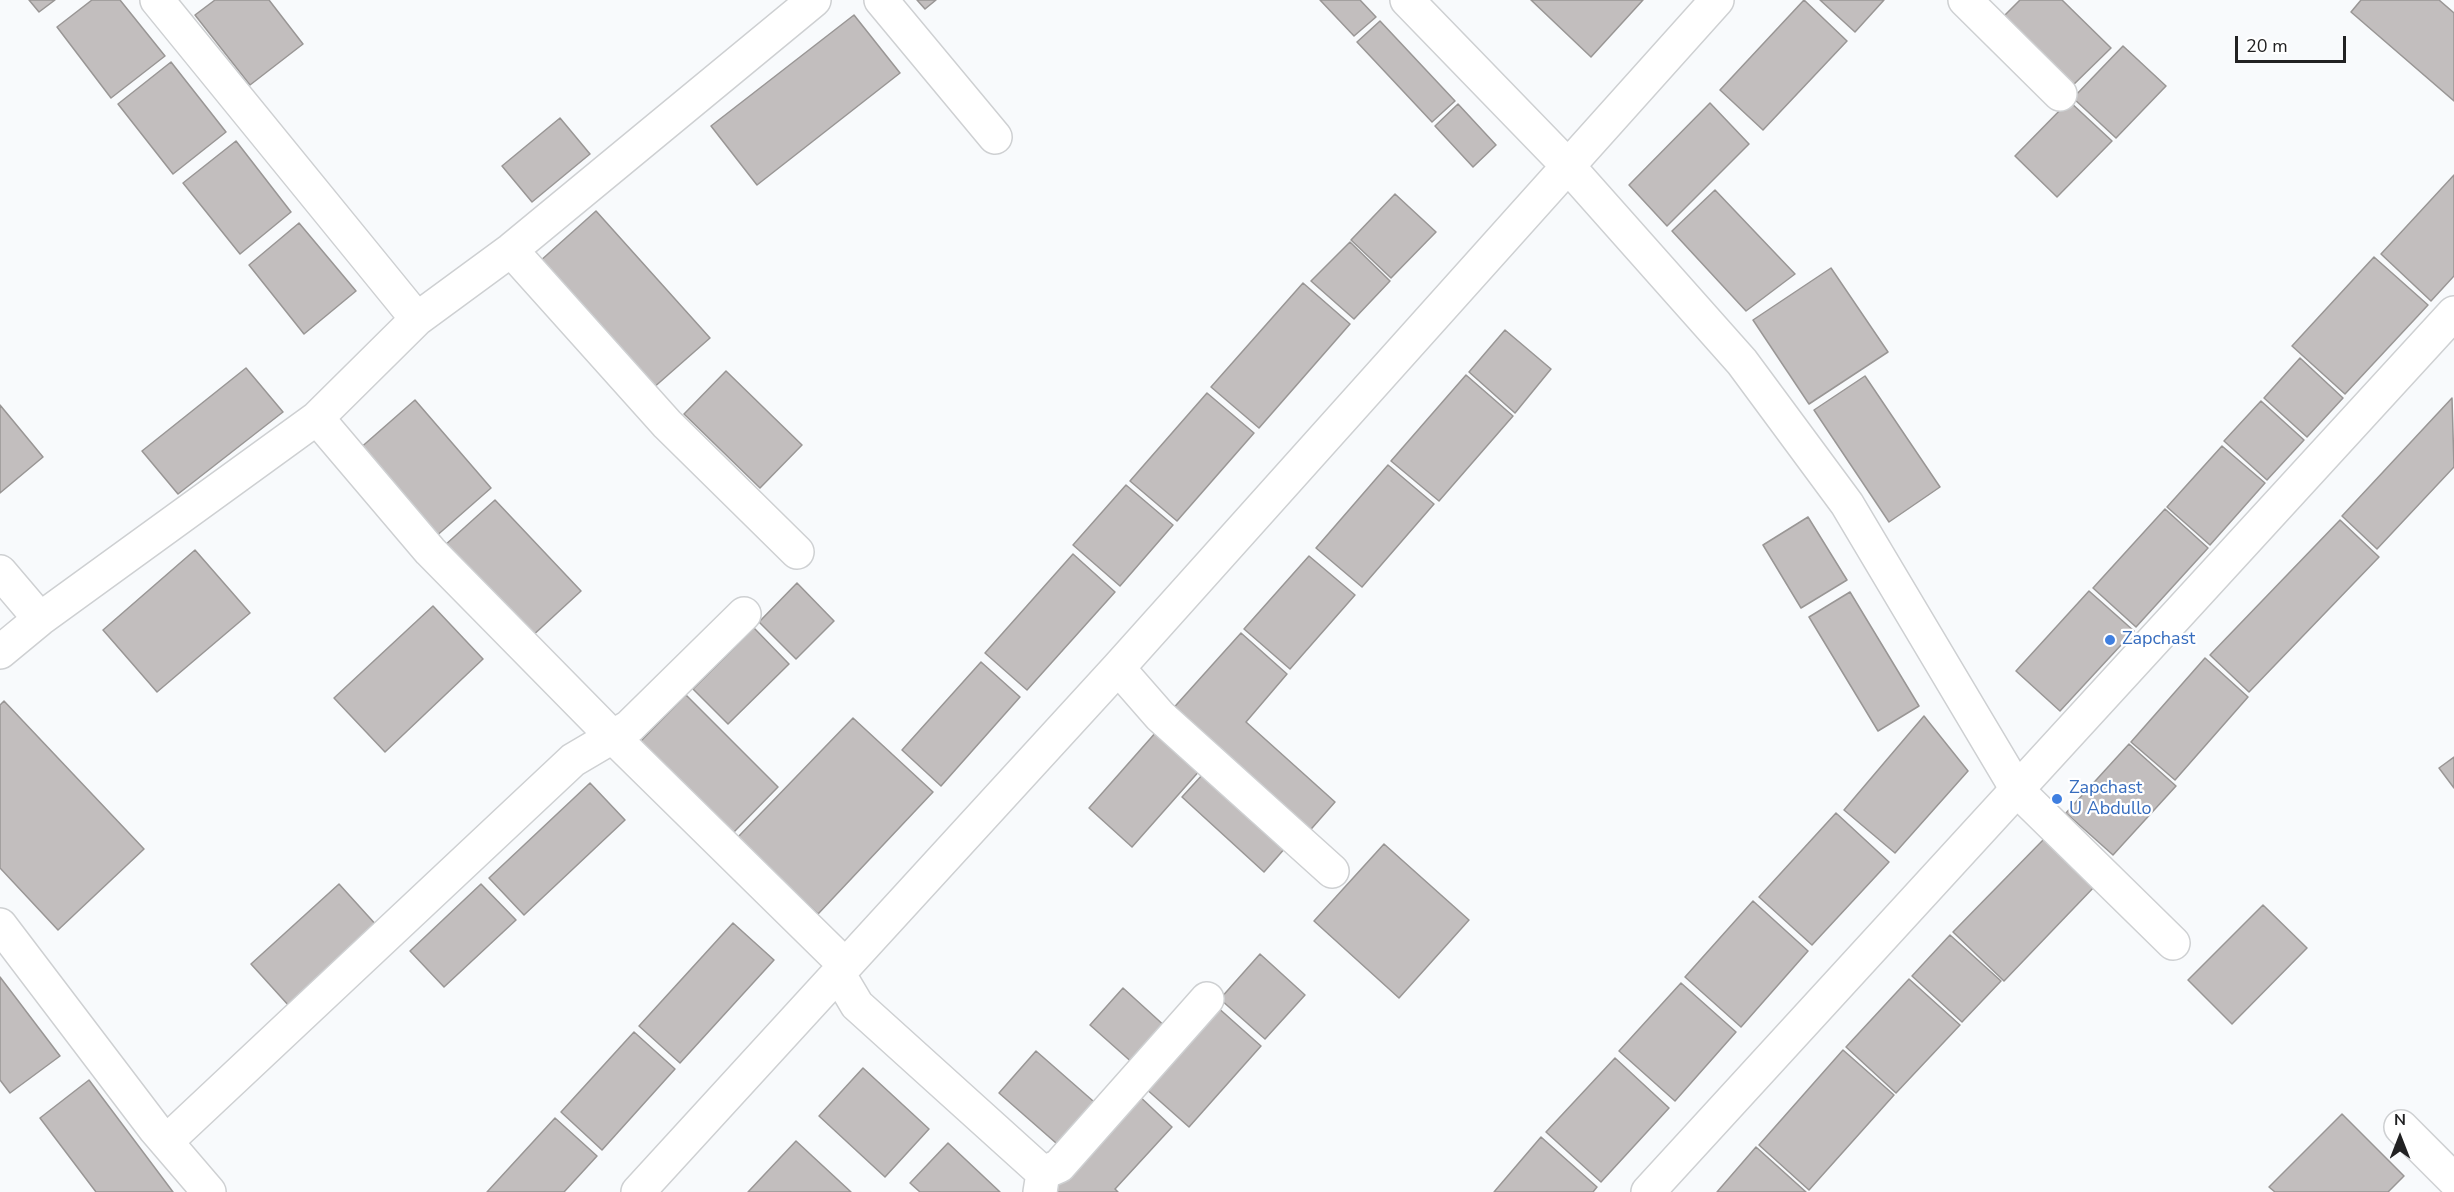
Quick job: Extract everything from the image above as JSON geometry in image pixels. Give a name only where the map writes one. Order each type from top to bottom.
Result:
[{"type":"street","points":[[156,0],[417,320]]},
{"type":"street","points":[[881,0],[995,136]]},
{"type":"street","points":[[1407,0],[1567,165],[1742,362],[1847,504],[2018,790],[2173,943]]},
{"type":"street","points":[[638,1192],[1118,668],[1717,0]]},
{"type":"street","points":[[1965,0],[2060,94]]},
{"type":"street","points":[[0,652],[40,619],[317,418],[417,320],[511,250],[799,4]]},
{"type":"street","points":[[511,250],[667,424],[797,552]]},
{"type":"street","points":[[1648,1192],[2454,313]]},
{"type":"street","points":[[317,418],[430,551],[841,969],[857,1005],[1042,1182],[1059,1166],[1207,999]]},
{"type":"street","points":[[0,572],[40,619]]},
{"type":"street","points":[[166,1142],[573,760],[629,727],[744,614]]},
{"type":"street","points":[[1118,668],[1160,716],[1332,871]]},
{"type":"street","points":[[0,925],[166,1142],[210,1192]]},
{"type":"street","points":[[2401,1127],[2454,1180]]},
{"type":"building","points":[[29,0],[55,0],[39,12]]},
{"type":"building","points":[[92,0],[120,0],[165,56],[111,98],[57,27]]},
{"type":"building","points":[[215,0],[269,0],[303,44],[250,85],[195,15]]},
{"type":"building","points":[[917,0],[936,0],[925,9]]},
{"type":"building","points":[[1320,0],[1360,0],[1376,17],[1354,36]]},
{"type":"building","points":[[1531,0],[1643,0],[1591,57]]},
{"type":"building","points":[[1804,0],[1847,41],[1763,130],[1720,90]]},
{"type":"building","points":[[1820,0],[1884,0],[1855,32]]},
{"type":"building","points":[[2020,0],[2062,0],[2111,48],[2068,90],[1998,22]]},
{"type":"building","points":[[2361,0],[2439,0],[2454,13],[2454,101],[2351,12]]},
{"type":"building","points":[[854,15],[900,73],[757,185],[711,126]]},
{"type":"building","points":[[1380,21],[1455,101],[1432,122],[1357,42]]},
{"type":"building","points":[[2123,46],[2166,86],[2116,138],[2073,98]]},
{"type":"building","points":[[171,62],[226,132],[173,174],[118,104]]},
{"type":"building","points":[[2069,101],[2112,141],[2057,197],[2015,156]]},
{"type":"building","points":[[1710,103],[1749,144],[1667,226],[1629,185]]},
{"type":"building","points":[[1458,104],[1496,145],[1473,167],[1435,126]]},
{"type":"building","points":[[560,118],[590,154],[532,202],[502,166]]},
{"type":"building","points":[[236,141],[291,212],[240,254],[183,183]]},
{"type":"building","points":[[2454,175],[2454,276],[2431,301],[2381,254]]},
{"type":"building","points":[[1715,190],[1795,274],[1746,311],[1672,231]]},
{"type":"building","points":[[1395,194],[1436,232],[1391,278],[1351,240]]},
{"type":"building","points":[[596,211],[710,338],[652,389],[539,262]]},
{"type":"building","points":[[299,223],[356,291],[304,334],[249,265]]},
{"type":"building","points":[[1350,242],[1390,281],[1354,319],[1311,281]]},
{"type":"building","points":[[2374,257],[2428,305],[2345,394],[2292,346]]},
{"type":"building","points":[[1831,268],[1888,352],[1809,404],[1753,320]]},
{"type":"building","points":[[1303,283],[1350,324],[1259,428],[1211,387]]},
{"type":"building","points":[[1505,330],[1551,369],[1515,413],[1469,372]]},
{"type":"building","points":[[2300,358],[2343,398],[2307,437],[2264,398]]},
{"type":"building","points":[[246,368],[283,412],[178,494],[142,451]]},
{"type":"building","points":[[726,371],[802,445],[760,488],[684,414]]},
{"type":"building","points":[[1466,375],[1513,416],[1439,501],[1391,461]]},
{"type":"building","points":[[1865,376],[1940,487],[1889,522],[1814,410]]},
{"type":"building","points":[[1207,393],[1254,433],[1177,521],[1130,481]]},
{"type":"building","points":[[2452,398],[2454,467],[2377,549],[2342,516]]},
{"type":"building","points":[[415,400],[491,488],[434,538],[358,450]]},
{"type":"building","points":[[2261,401],[2304,440],[2267,480],[2224,441]]},
{"type":"building","points":[[0,405],[43,457],[0,493]]},
{"type":"building","points":[[2222,446],[2265,483],[2210,545],[2167,507]]},
{"type":"building","points":[[1388,465],[1434,504],[1362,587],[1316,548]]},
{"type":"building","points":[[1126,485],[1173,525],[1120,586],[1073,545]]},
{"type":"building","points":[[495,500],[581,591],[530,638],[444,546]]},
{"type":"building","points":[[2165,509],[2208,548],[2136,627],[2093,588]]},
{"type":"building","points":[[1808,517],[1847,580],[1801,608],[1763,545]]},
{"type":"building","points":[[2340,520],[2379,557],[2249,692],[2210,655]]},
{"type":"building","points":[[195,550],[250,613],[157,692],[103,630]]},
{"type":"building","points":[[1073,554],[1115,592],[1027,690],[985,653]]},
{"type":"building","points":[[1309,556],[1355,595],[1290,669],[1244,629]]},
{"type":"building","points":[[797,583],[834,621],[796,659],[759,622]]},
{"type":"building","points":[[2089,591],[2134,631],[2060,711],[2016,671]]},
{"type":"building","points":[[1850,592],[1919,706],[1878,731],[1809,617]]},
{"type":"building","points":[[433,606],[483,659],[385,752],[334,698]]},
{"type":"building","points":[[754,628],[789,664],[728,724],[693,689]]},
{"type":"building","points":[[1241,633],[1287,674],[1246,722],[1335,802],[1305,836],[1169,713]]},
{"type":"building","points":[[2205,658],[2248,697],[2175,780],[2131,742]]},
{"type":"building","points":[[981,662],[1020,697],[941,786],[902,750]]},
{"type":"building","points":[[686,695],[778,787],[733,833],[639,743]]},
{"type":"building","points":[[4,701],[144,849],[58,930],[0,868],[0,705]]},
{"type":"building","points":[[1924,716],[1968,771],[1895,853],[1844,810]]},
{"type":"building","points":[[853,718],[933,792],[818,914],[737,838]]},
{"type":"building","points":[[1157,731],[1201,769],[1132,847],[1089,808]]},
{"type":"building","points":[[2129,744],[2176,786],[2113,855],[2066,813]]},
{"type":"building","points":[[2454,757],[2454,788],[2439,768]]},
{"type":"building","points":[[1204,773],[1286,847],[1264,872],[1182,797]]},
{"type":"building","points":[[590,783],[625,820],[524,915],[489,878]]},
{"type":"building","points":[[1836,813],[1889,862],[1812,945],[1759,897]]},
{"type":"building","points":[[2045,838],[2095,886],[2004,981],[1953,932]]},
{"type":"building","points":[[1384,844],[1469,920],[1399,998],[1314,921]]},
{"type":"building","points":[[339,884],[378,927],[290,1007],[251,964]]},
{"type":"building","points":[[481,884],[516,920],[444,987],[410,951]]},
{"type":"building","points":[[1753,901],[1808,951],[1741,1027],[1685,977]]},
{"type":"building","points":[[2263,905],[2307,948],[2232,1024],[2188,980]]},
{"type":"building","points":[[733,923],[774,960],[680,1063],[639,1026]]},
{"type":"building","points":[[1950,935],[2001,981],[1962,1022],[1912,976]]},
{"type":"building","points":[[1260,954],[1305,995],[1265,1039],[1220,999]]},
{"type":"building","points":[[0,977],[60,1056],[10,1093],[0,1080]]},
{"type":"building","points":[[1909,979],[1960,1025],[1896,1093],[1846,1047]]},
{"type":"building","points":[[1681,983],[1736,1032],[1675,1101],[1619,1051]]},
{"type":"building","points":[[1123,988],[1168,1029],[1135,1065],[1090,1025]]},
{"type":"building","points":[[1216,1006],[1261,1046],[1189,1127],[1144,1087]]},
{"type":"building","points":[[634,1032],[675,1069],[602,1150],[561,1112]]},
{"type":"building","points":[[1843,1050],[1894,1095],[1809,1190],[1759,1145]]},
{"type":"building","points":[[1036,1051],[1101,1108],[1064,1150],[999,1093]]},
{"type":"building","points":[[1615,1058],[1669,1108],[1601,1182],[1546,1132]]},
{"type":"building","points":[[863,1068],[929,1129],[885,1177],[819,1116]]},
{"type":"building","points":[[89,1080],[173,1192],[96,1192],[40,1118]]},
{"type":"building","points":[[1136,1093],[1172,1127],[1115,1189],[1118,1192],[1053,1192],[1050,1189]]},
{"type":"building","points":[[2342,1114],[2404,1176],[2388,1192],[2275,1192],[2269,1187]]},
{"type":"building","points":[[555,1118],[597,1156],[564,1192],[487,1192]]},
{"type":"building","points":[[1541,1137],[1597,1187],[1593,1192],[1494,1192]]},
{"type":"building","points":[[796,1141],[851,1192],[748,1192]]},
{"type":"building","points":[[948,1143],[1000,1192],[920,1192],[910,1183]]},
{"type":"building","points":[[1756,1147],[1806,1192],[1717,1192]]},
{"type":"place","name":"Zapchast","points":[[2110,640]]},
{"type":"place","name":"Zapchast U Abdullo","points":[[2057,799]]}]
